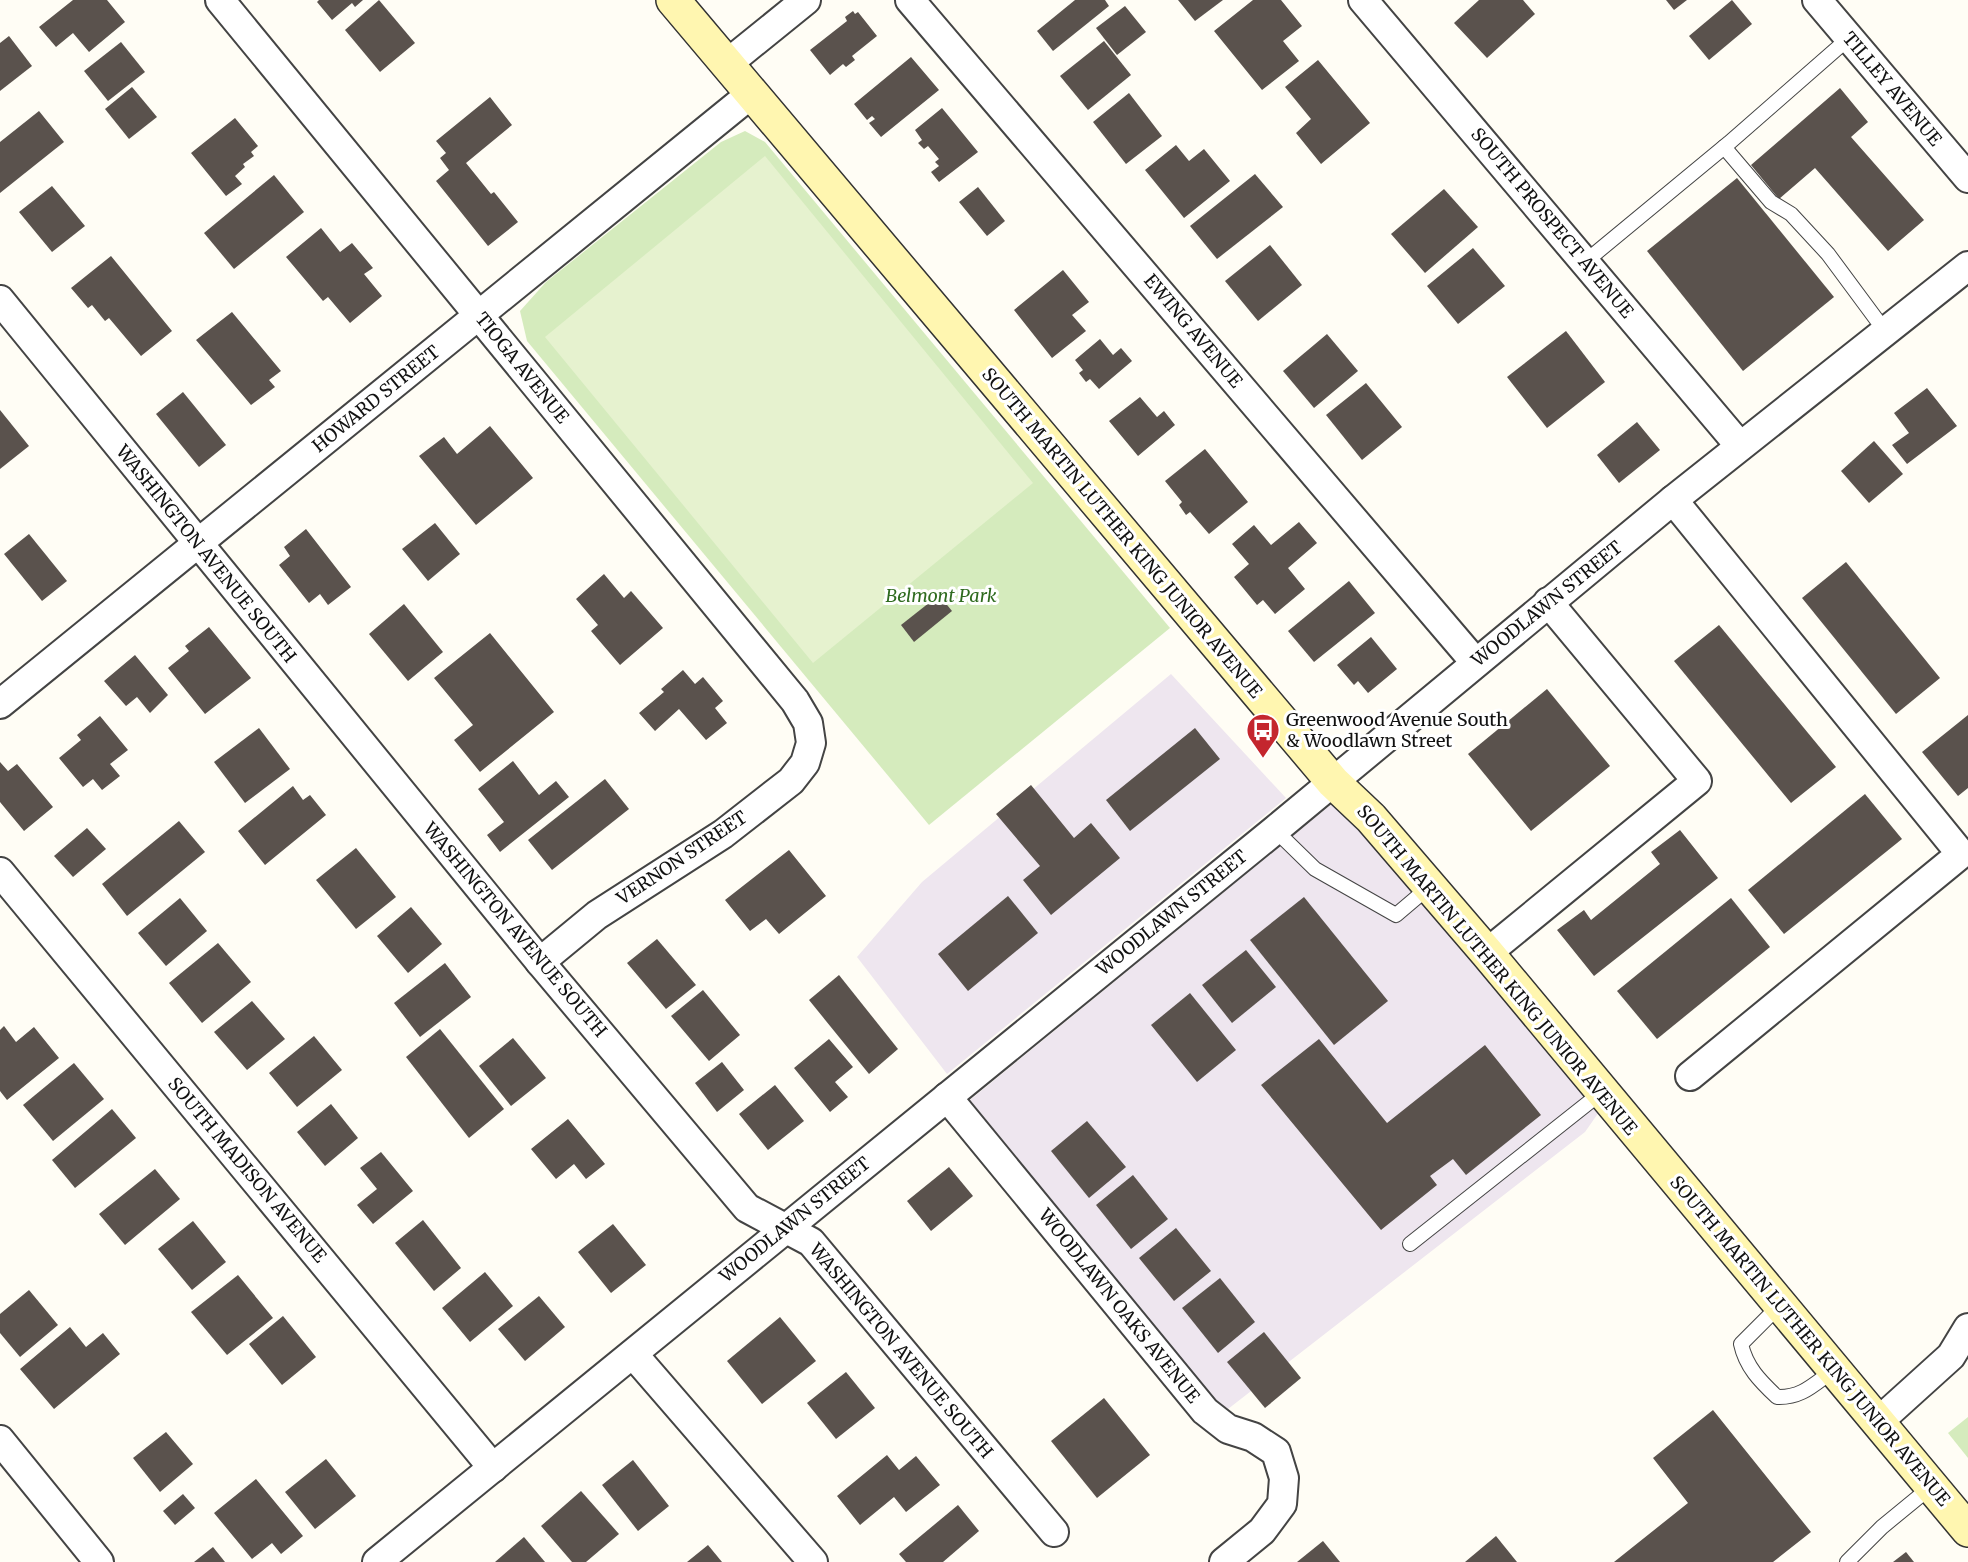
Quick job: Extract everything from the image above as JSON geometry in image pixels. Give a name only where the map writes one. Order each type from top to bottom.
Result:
[{"type":"street","name":"TIOGA AVENUE","points":[[220,0],[795,701],[808,723],[811,743]]},
{"type":"street","name":"SOUTH MARTIN LUTHER KING JUNIOR AVENUE","points":[[674,0],[1333,782],[1371,818],[1487,953],[1968,1530]]},
{"type":"street","points":[[727,64],[806,0]]},
{"type":"street","name":"EWING AVENUE","points":[[910,0],[1475,662]]},
{"type":"street","name":"SOUTH PROSPECT AVENUE","points":[[1363,0],[1740,446]]},
{"type":"street","name":"TILLEY AVENUE","points":[[1817,0],[1968,178]]},
{"type":"street","name":"HOWARD STREET","points":[[0,704],[751,93]]},
{"type":"street","name":"WOODLAWN STREET","points":[[377,1562],[785,1227],[1275,830],[1673,500],[1968,266]]},
{"type":"street","name":"WASHINGTON AVENUE SOUTH","points":[[0,300],[540,962],[747,1208],[811,1242],[1054,1532]]},
{"type":"street","points":[[1673,500],[1964,851],[1690,1076]]},
{"type":"street","points":[[1487,953],[1698,781],[1548,602]]},
{"type":"street","name":"VERNON STREET","points":[[540,962],[597,915],[723,834],[791,781],[805,763],[811,743]]},
{"type":"street","name":"SOUTH MADISON AVENUE","points":[[0,872],[493,1468]]},
{"type":"street","name":"WOODLAWN OAKS AVENUE","points":[[947,1097],[1205,1411],[1228,1429],[1253,1437],[1276,1452],[1284,1478],[1282,1503],[1262,1531],[1224,1562]]},
{"type":"street","points":[[1878,1422],[1951,1356],[1968,1328]]},
{"type":"street","points":[[633,1354],[813,1562]]},
{"type":"street","points":[[0,1440],[99,1562]]},
{"type":"lane","points":[[1585,262],[1724,147],[1849,38]]},
{"type":"lane","points":[[1724,147],[1772,202],[1791,214],[1828,254],[1885,331]]},
{"type":"lane","points":[[1275,830],[1314,869],[1396,915],[1430,887]]},
{"type":"lane","points":[[1410,1244],[1602,1092]]},
{"type":"lane","points":[[1780,1305],[1741,1344],[1744,1358],[1757,1379],[1777,1397],[1791,1398],[1801,1394],[1834,1370]]},
{"type":"lane","points":[[1847,1562],[1882,1527],[1932,1486]]},
{"type":"shaded area","points":[[1171,674],[1286,798],[947,1074],[857,957],[922,882]]},
{"type":"shaded area","points":[[1333,803],[1360,829],[1599,1112],[1585,1132],[1228,1409],[1215,1399],[970,1100]]},
{"type":"green space","name":"Belmont Park","points":[[745,131],[765,142],[1170,628],[929,825],[527,341],[520,311],[546,282],[721,142]]},
{"type":"green space","points":[[765,156],[1033,483],[813,663],[545,337]]},
{"type":"green space","points":[[1968,1417],[1968,1458],[1948,1433]]},
{"type":"building","points":[[73,0],[107,0],[125,22],[89,52],[73,33],[56,47],[39,27]]},
{"type":"building","points":[[319,0],[363,0],[355,7],[352,3],[332,20],[317,2]]},
{"type":"building","points":[[379,0],[415,43],[380,72],[345,30]]},
{"type":"building","points":[[1075,0],[1105,0],[1109,6],[1053,51],[1037,31]]},
{"type":"building","points":[[1178,0],[1223,0],[1195,21]]},
{"type":"building","points":[[1253,0],[1281,0],[1302,26],[1283,41],[1299,61],[1262,90],[1214,31]]},
{"type":"building","points":[[1479,0],[1523,0],[1535,14],[1487,58],[1454,23]]},
{"type":"building","points":[[1666,0],[1687,0],[1674,10]]},
{"type":"building","points":[[1732,0],[1752,24],[1709,60],[1689,36]]},
{"type":"building","points":[[1125,6],[1146,32],[1117,55],[1096,28]]},
{"type":"building","points":[[853,11],[855,14],[858,12],[877,36],[852,56],[855,60],[846,67],[843,64],[830,75],[810,50],[847,21],[845,17]]},
{"type":"building","points":[[9,36],[32,66],[0,91],[0,43]]},
{"type":"building","points":[[1104,41],[1131,75],[1088,110],[1060,76]]},
{"type":"building","points":[[121,42],[145,72],[108,101],[84,71]]},
{"type":"building","points":[[911,57],[939,90],[881,137],[869,123],[875,119],[872,116],[867,120],[854,104]]},
{"type":"building","points":[[1318,60],[1370,123],[1321,164],[1296,133],[1311,119],[1285,87]]},
{"type":"building","points":[[132,87],[157,117],[129,139],[105,109]]},
{"type":"building","points":[[1840,88],[1868,122],[1851,137],[1924,220],[1888,251],[1815,168],[1779,199],[1751,165]]},
{"type":"building","points":[[1129,93],[1162,136],[1126,164],[1093,122]]},
{"type":"building","points":[[490,97],[512,125],[466,163],[491,194],[494,192],[518,222],[488,246],[436,181],[449,170],[440,158],[446,153],[436,141]]},
{"type":"building","points":[[942,108],[978,152],[939,182],[931,172],[939,166],[935,162],[939,159],[928,146],[924,149],[918,143],[922,140],[915,130]]},
{"type":"building","points":[[39,111],[64,142],[0,193],[0,142]]},
{"type":"building","points":[[235,118],[258,146],[251,152],[254,156],[243,164],[245,167],[235,176],[242,184],[226,196],[191,153]]},
{"type":"building","points":[[1176,145],[1189,161],[1204,149],[1230,181],[1184,218],[1145,170]]},
{"type":"building","points":[[1255,174],[1283,207],[1217,259],[1190,226]]},
{"type":"building","points":[[274,175],[304,212],[234,269],[204,233]]},
{"type":"building","points":[[1737,178],[1834,297],[1743,371],[1647,251]]},
{"type":"building","points":[[52,186],[85,226],[52,252],[19,212]]},
{"type":"building","points":[[978,187],[1005,221],[987,236],[959,202]]},
{"type":"building","points":[[1444,189],[1478,227],[1425,273],[1391,234]]},
{"type":"building","points":[[321,228],[340,252],[352,243],[373,268],[364,274],[382,296],[350,323],[328,297],[323,301],[286,257]]},
{"type":"building","points":[[1270,245],[1302,285],[1258,321],[1225,281]]},
{"type":"building","points":[[1473,248],[1505,286],[1458,324],[1427,286]]},
{"type":"building","points":[[111,256],[172,331],[141,356],[109,318],[105,321],[92,305],[88,308],[71,288]]},
{"type":"building","points":[[1063,270],[1089,302],[1072,315],[1086,331],[1052,358],[1014,310]]},
{"type":"building","points":[[232,312],[281,371],[269,380],[275,387],[251,405],[196,340]]},
{"type":"building","points":[[1566,331],[1605,382],[1547,428],[1507,377]]},
{"type":"building","points":[[1327,334],[1358,371],[1314,408],[1283,371]]},
{"type":"building","points":[[1100,339],[1113,355],[1121,348],[1132,361],[1099,389],[1090,379],[1086,382],[1079,373],[1083,370],[1075,360]]},
{"type":"building","points":[[1366,383],[1402,427],[1362,460],[1326,415]]},
{"type":"building","points":[[1927,388],[1957,426],[1907,464],[1892,445],[1909,433],[1894,413]]},
{"type":"building","points":[[183,392],[226,445],[199,467],[156,414]]},
{"type":"building","points":[[1140,397],[1157,417],[1164,411],[1175,425],[1138,456],[1109,421]]},
{"type":"building","points":[[0,410],[29,446],[0,469]]},
{"type":"building","points":[[1637,422],[1660,450],[1619,483],[1597,455]]},
{"type":"building","points":[[490,426],[533,478],[476,525],[419,456],[444,437],[457,454]]},
{"type":"building","points":[[1874,441],[1903,474],[1869,503],[1841,471]]},
{"type":"building","points":[[1205,449],[1248,502],[1209,534],[1190,512],[1186,515],[1179,505],[1182,502],[1165,481]]},
{"type":"building","points":[[1299,522],[1317,543],[1288,568],[1305,589],[1275,614],[1263,600],[1257,605],[1234,577],[1249,564],[1232,544],[1254,525],[1271,545]]},
{"type":"building","points":[[435,523],[460,554],[428,581],[402,549]]},
{"type":"building","points":[[306,529],[351,587],[328,605],[320,594],[309,603],[279,565],[290,556],[284,547]]},
{"type":"building","points":[[29,534],[67,581],[42,601],[4,554]]},
{"type":"building","points":[[1846,562],[1940,678],[1896,714],[1802,598]]},
{"type":"building","points":[[604,574],[624,598],[631,591],[663,628],[620,665],[591,631],[598,625],[576,599]]},
{"type":"building","points":[[1349,581],[1375,613],[1314,662],[1288,631]]},
{"type":"building","points":[[939,595],[952,611],[914,642],[901,625]]},
{"type":"building","points":[[404,604],[443,652],[408,681],[369,634]]},
{"type":"building","points":[[1719,625],[1836,767],[1791,803],[1674,661]]},
{"type":"building","points":[[209,627],[251,678],[205,714],[168,668],[189,651],[185,646]]},
{"type":"building","points":[[490,633],[554,712],[480,772],[454,740],[473,725],[434,678]]},
{"type":"building","points":[[1371,637],[1397,669],[1368,693],[1358,681],[1354,685],[1337,665]]},
{"type":"building","points":[[135,655],[168,695],[150,713],[137,697],[126,706],[104,681]]},
{"type":"building","points":[[683,670],[695,684],[703,677],[723,701],[715,708],[727,723],[706,740],[679,709],[655,731],[639,713],[664,692],[661,689]]},
{"type":"building","points":[[1547,689],[1610,766],[1531,831],[1468,754]]},
{"type":"building","points":[[1968,715],[1968,788],[1958,796],[1922,752]]},
{"type":"building","points":[[100,716],[128,750],[110,764],[120,776],[102,790],[93,779],[83,787],[59,758],[81,740],[77,735]]},
{"type":"building","points":[[259,728],[290,769],[245,803],[214,762]]},
{"type":"building","points":[[1195,728],[1220,759],[1130,831],[1106,800]]},
{"type":"building","points":[[513,761],[539,795],[556,781],[569,797],[500,852],[487,835],[504,822],[478,789]]},
{"type":"building","points":[[0,762],[8,771],[17,764],[53,807],[24,831],[0,802]]},
{"type":"building","points":[[605,779],[629,809],[552,870],[528,840]]},
{"type":"building","points":[[1031,785],[1074,838],[1091,823],[1120,858],[1051,915],[1023,880],[1040,866],[996,814]]},
{"type":"building","points":[[293,786],[303,800],[310,795],[326,815],[265,865],[238,831]]},
{"type":"building","points":[[1865,794],[1902,839],[1784,934],[1748,890]]},
{"type":"building","points":[[179,821],[205,852],[127,916],[102,884]]},
{"type":"building","points":[[87,828],[106,849],[73,877],[54,856]]},
{"type":"building","points":[[1680,830],[1718,878],[1594,976],[1557,930],[1584,910],[1591,920],[1660,864],[1651,852]]},
{"type":"building","points":[[356,848],[396,897],[356,929],[316,880]]},
{"type":"building","points":[[789,850],[826,896],[779,934],[766,919],[750,931],[725,900]]},
{"type":"building","points":[[1008,896],[1038,933],[968,991],[938,954]]},
{"type":"building","points":[[1304,897],[1388,1001],[1334,1045],[1250,940]]},
{"type":"building","points":[[180,898],[207,931],[166,966],[138,933]]},
{"type":"building","points":[[1731,898],[1770,947],[1657,1039],[1617,991]]},
{"type":"building","points":[[411,907],[442,944],[408,973],[377,936]]},
{"type":"building","points":[[657,939],[696,985],[666,1009],[627,963]]},
{"type":"building","points":[[218,943],[251,982],[202,1023],[169,983]]},
{"type":"building","points":[[1246,950],[1276,987],[1232,1023],[1202,985]]},
{"type":"building","points":[[445,963],[471,997],[420,1037],[394,1003]]},
{"type":"building","points":[[839,975],[898,1049],[869,1074],[809,1000]]},
{"type":"building","points":[[703,990],[740,1035],[709,1061],[671,1016]]},
{"type":"building","points":[[1190,993],[1236,1050],[1197,1082],[1151,1025]]},
{"type":"building","points":[[252,1001],[285,1039],[247,1070],[214,1032]]},
{"type":"building","points":[[4,1026],[16,1042],[34,1027],[59,1058],[7,1100],[0,1091],[0,1030]]},
{"type":"building","points":[[440,1029],[504,1109],[469,1138],[406,1057]]},
{"type":"building","points":[[314,1036],[342,1070],[297,1107],[269,1073]]},
{"type":"building","points":[[513,1038],[546,1078],[511,1106],[479,1066]]},
{"type":"building","points":[[829,1039],[853,1067],[835,1082],[848,1097],[830,1112],[794,1068]]},
{"type":"building","points":[[1319,1039],[1387,1123],[1485,1045],[1541,1115],[1466,1175],[1453,1159],[1430,1176],[1437,1185],[1381,1230],[1261,1085]]},
{"type":"building","points":[[722,1062],[744,1090],[717,1112],[695,1083]]},
{"type":"building","points":[[74,1063],[104,1099],[53,1141],[23,1105]]},
{"type":"building","points":[[775,1085],[804,1121],[768,1150],[739,1114]]},
{"type":"building","points":[[331,1104],[358,1138],[325,1166],[297,1132]]},
{"type":"building","points":[[112,1109],[136,1138],[75,1188],[52,1160]]},
{"type":"building","points":[[568,1119],[605,1164],[586,1179],[574,1164],[556,1179],[531,1149]]},
{"type":"building","points":[[1087,1121],[1126,1167],[1089,1198],[1051,1151]]},
{"type":"building","points":[[381,1152],[413,1191],[373,1224],[357,1205],[377,1189],[360,1168]]},
{"type":"building","points":[[949,1167],[973,1196],[931,1231],[907,1201]]},
{"type":"building","points":[[155,1169],[180,1199],[125,1245],[99,1214]]},
{"type":"building","points":[[1133,1175],[1168,1219],[1131,1249],[1096,1205]]},
{"type":"building","points":[[423,1220],[461,1268],[434,1291],[395,1243]]},
{"type":"building","points":[[193,1221],[226,1262],[192,1290],[158,1249]]},
{"type":"building","points":[[613,1224],[646,1265],[611,1293],[578,1252]]},
{"type":"building","points":[[1176,1228],[1211,1271],[1174,1301],[1139,1258]]},
{"type":"building","points":[[485,1272],[513,1306],[470,1342],[442,1308]]},
{"type":"building","points":[[238,1275],[273,1318],[227,1355],[191,1312]]},
{"type":"building","points":[[1220,1278],[1255,1322],[1218,1353],[1182,1308]]},
{"type":"building","points":[[29,1290],[58,1325],[20,1357],[0,1333],[0,1314]]},
{"type":"building","points":[[539,1296],[565,1327],[525,1361],[498,1329]]},
{"type":"building","points":[[283,1316],[316,1357],[282,1385],[249,1344]]},
{"type":"building","points":[[780,1317],[816,1361],[762,1404],[727,1361]]},
{"type":"building","points":[[70,1327],[86,1347],[103,1333],[120,1354],[54,1409],[20,1369]]},
{"type":"building","points":[[1264,1332],[1301,1378],[1265,1408],[1227,1362]]},
{"type":"building","points":[[846,1372],[875,1408],[836,1439],[807,1403]]},
{"type":"building","points":[[1104,1398],[1150,1455],[1097,1498],[1051,1441]]},
{"type":"building","points":[[1713,1410],[1811,1532],[1773,1562],[1614,1562],[1688,1503],[1653,1458]]},
{"type":"building","points":[[166,1432],[193,1464],[160,1492],[133,1458]]},
{"type":"building","points":[[887,1455],[899,1470],[916,1456],[940,1485],[906,1512],[894,1497],[860,1525],[837,1496]]},
{"type":"building","points":[[326,1459],[356,1496],[315,1529],[285,1492]]},
{"type":"building","points":[[633,1460],[669,1506],[638,1531],[602,1485]]},
{"type":"building","points":[[256,1479],[303,1536],[281,1554],[272,1543],[252,1559],[214,1513]]},
{"type":"building","points":[[581,1491],[619,1534],[586,1562],[572,1562],[541,1526]]},
{"type":"building","points":[[183,1494],[195,1508],[175,1525],[163,1511]]},
{"type":"building","points":[[958,1505],[979,1531],[943,1562],[906,1562],[899,1554]]},
{"type":"building","points":[[1496,1536],[1517,1562],[1465,1562]]},
{"type":"building","points":[[524,1537],[545,1562],[495,1562]]},
{"type":"building","points":[[1323,1541],[1340,1562],[1297,1562]]},
{"type":"building","points":[[708,1545],[722,1562],[687,1562]]},
{"type":"building","points":[[213,1547],[225,1562],[194,1562]]},
{"type":"building","points":[[1906,1552],[1914,1562],[1893,1562]]},
{"type":"place","name":"Greenwood Avenue South & Woodlawn Street","points":[[1263,759]]}]
